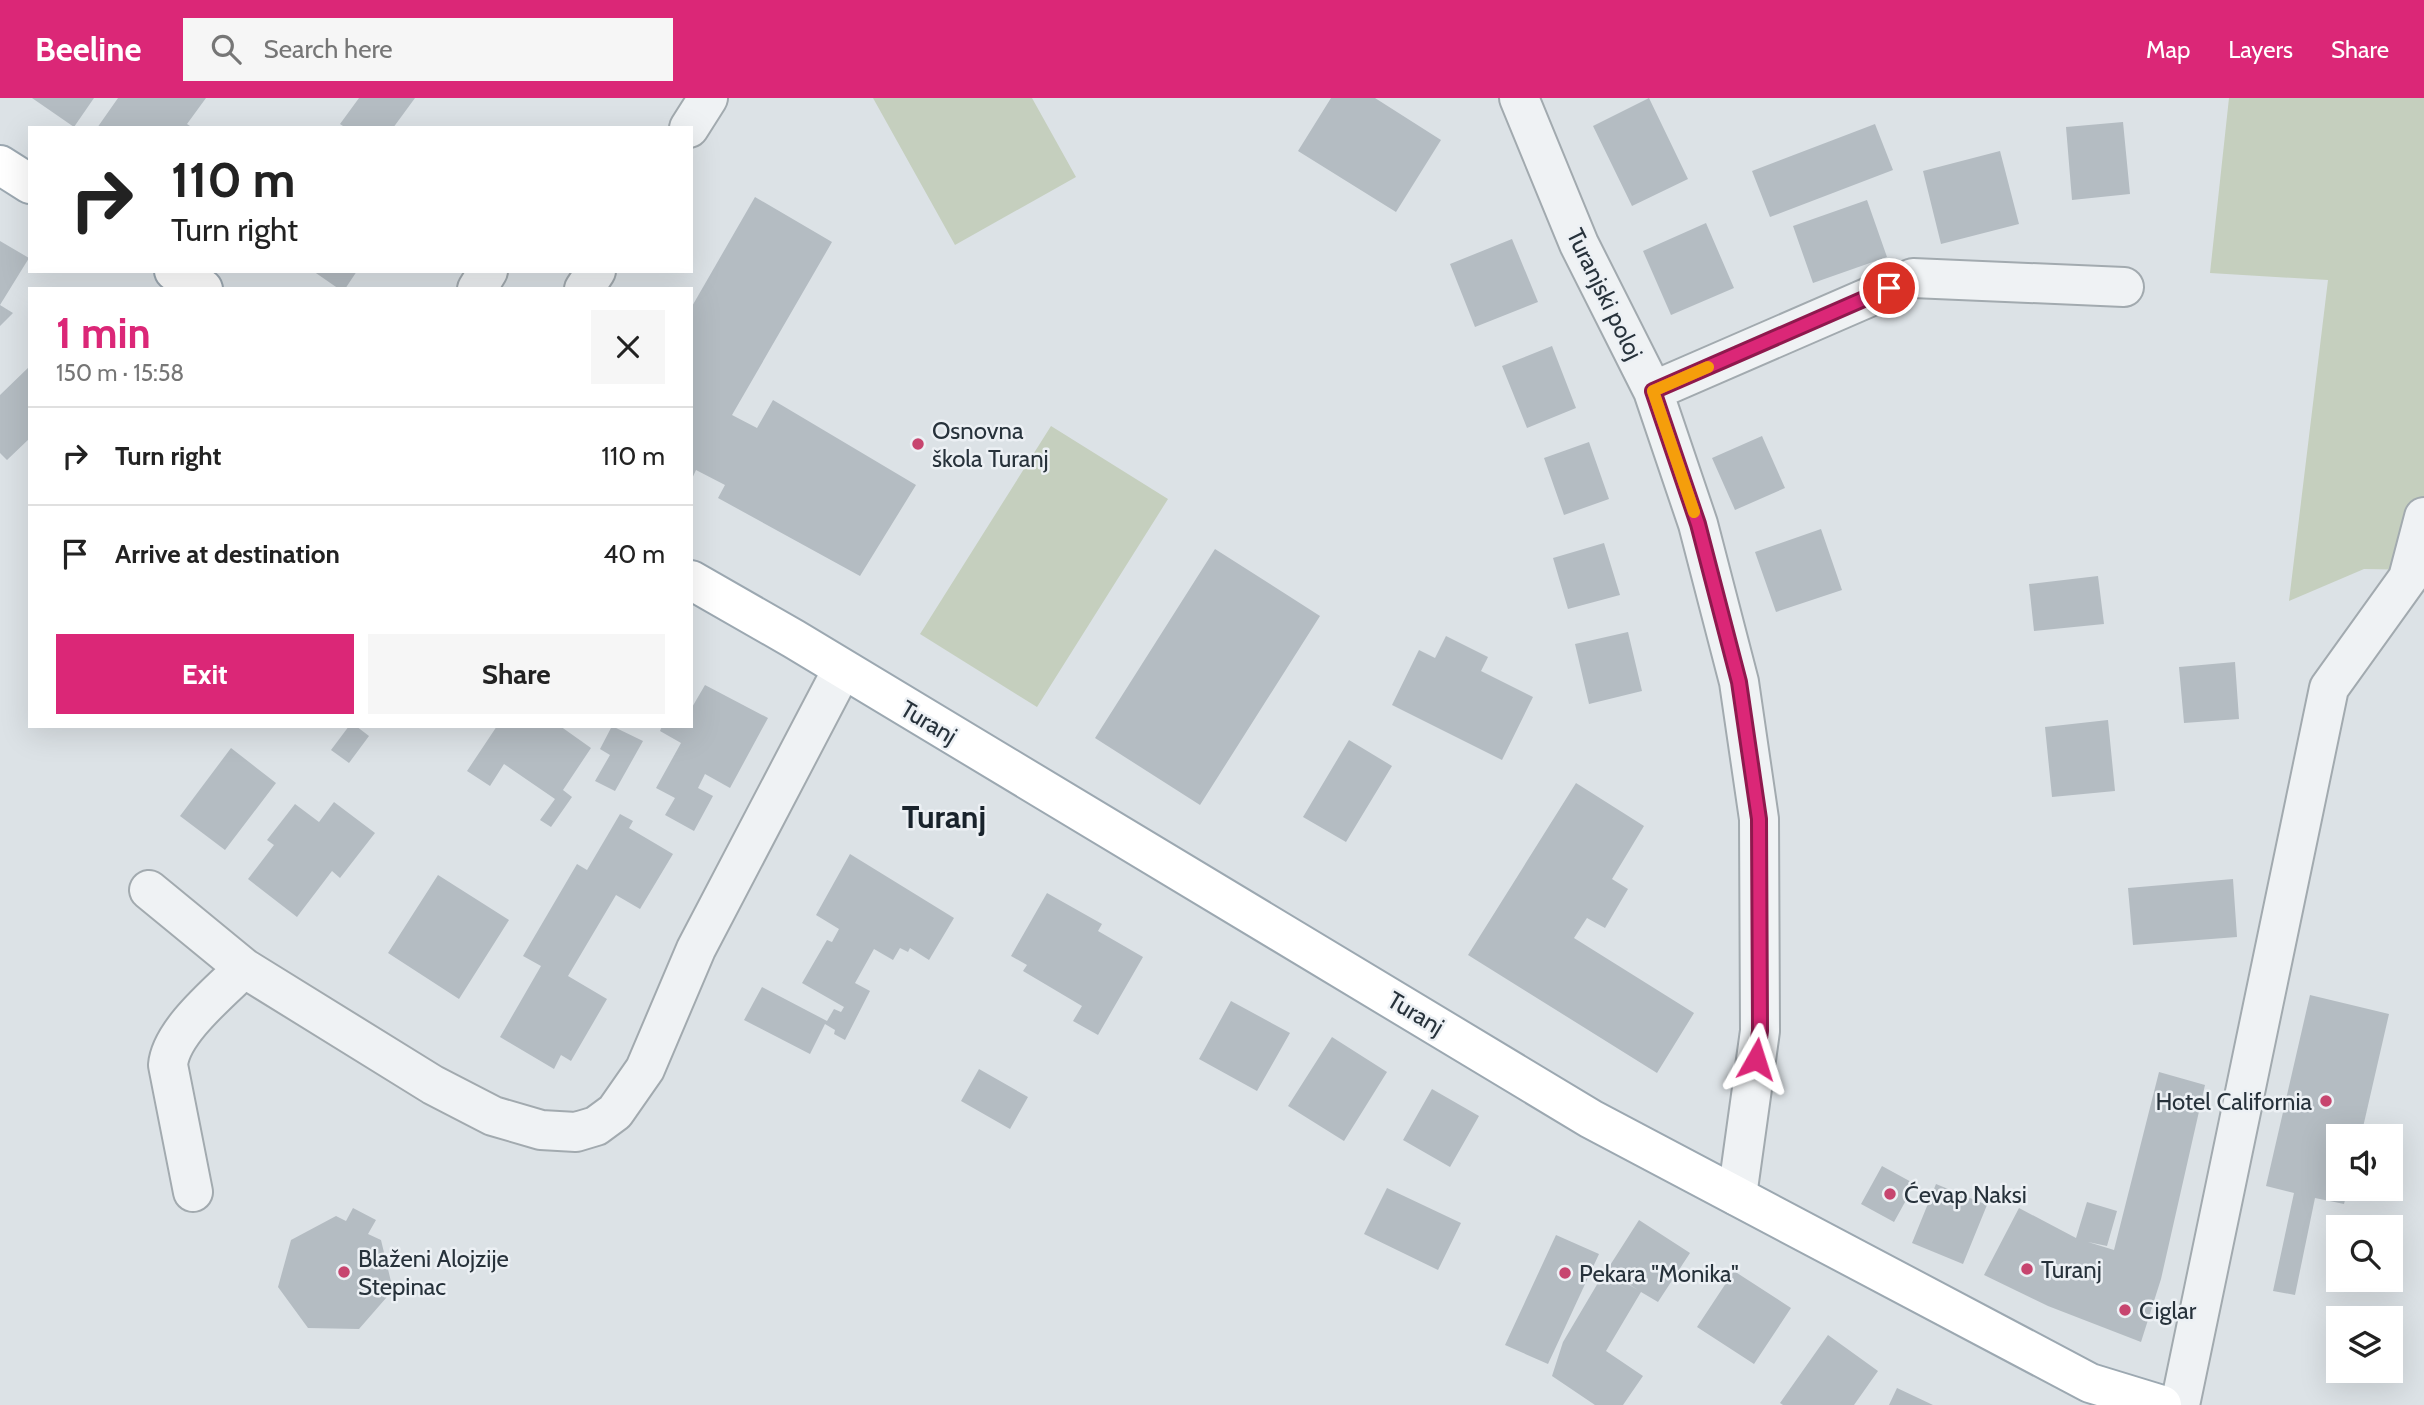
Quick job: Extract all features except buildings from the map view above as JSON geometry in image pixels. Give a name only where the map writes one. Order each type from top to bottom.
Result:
[{"type":"main road","points":[[0,165],[28,183]]},
{"type":"main road","points":[[177,273],[200,287]]},
{"type":"main road","name":"Turanj","points":[[693,581],[1591,1119],[1737,1196],[2086,1394],[2162,1405]]},
{"type":"street","points":[[690,126],[708,98]]},
{"type":"street","name":"Turanjski poloj","points":[[1519,98],[1579,244],[1653,391],[1698,524],[1739,682],[1759,819],[1760,1031],[1737,1196]]},
{"type":"street","points":[[1653,391],[1913,278],[2124,288]]},
{"type":"street","points":[[2180,1405],[2329,688],[2407,578],[2424,517]]},
{"type":"street","points":[[149,890],[244,968],[433,1085],[493,1116],[541,1130],[576,1132],[596,1126],[615,1112],[645,1069],[696,948],[842,670]]},
{"type":"street","points":[[193,1192],[168,1065],[169,1057],[180,1035],[244,968]]},
{"type":"green space","points":[[873,98],[1032,98],[1076,177],[955,245]]},
{"type":"green space","points":[[2229,98],[2424,98],[2424,570],[2364,569],[2289,601],[2328,280],[2210,273]]},
{"type":"green space","points":[[1051,426],[1168,499],[1037,707],[920,634]]},
{"type":"slow traffic","points":[[1694,512],[1653,391],[1708,367]]},
{"type":"place","name":"Osnovna škola Turanj","points":[[918,444]]},
{"type":"place","name":"Hotel California","points":[[2326,1101]]},
{"type":"place","name":"Ćevap Naksi","points":[[1890,1194]]},
{"type":"place","name":"Turanj","points":[[2027,1269]]},
{"type":"place","name":"Blaženi Alojzije Stepinac","points":[[344,1272]]},
{"type":"place","name":"Pekara \"Monika\"","points":[[1565,1273]]},
{"type":"place","name":"Ciglar","points":[[2125,1310]]},
{"type":"district","name":"Turanj","points":[[944,816]]},
{"type":"route","points":[[1756,1059],[1760,1031],[1759,819],[1739,682],[1698,524],[1653,391],[1889,288]]}]
